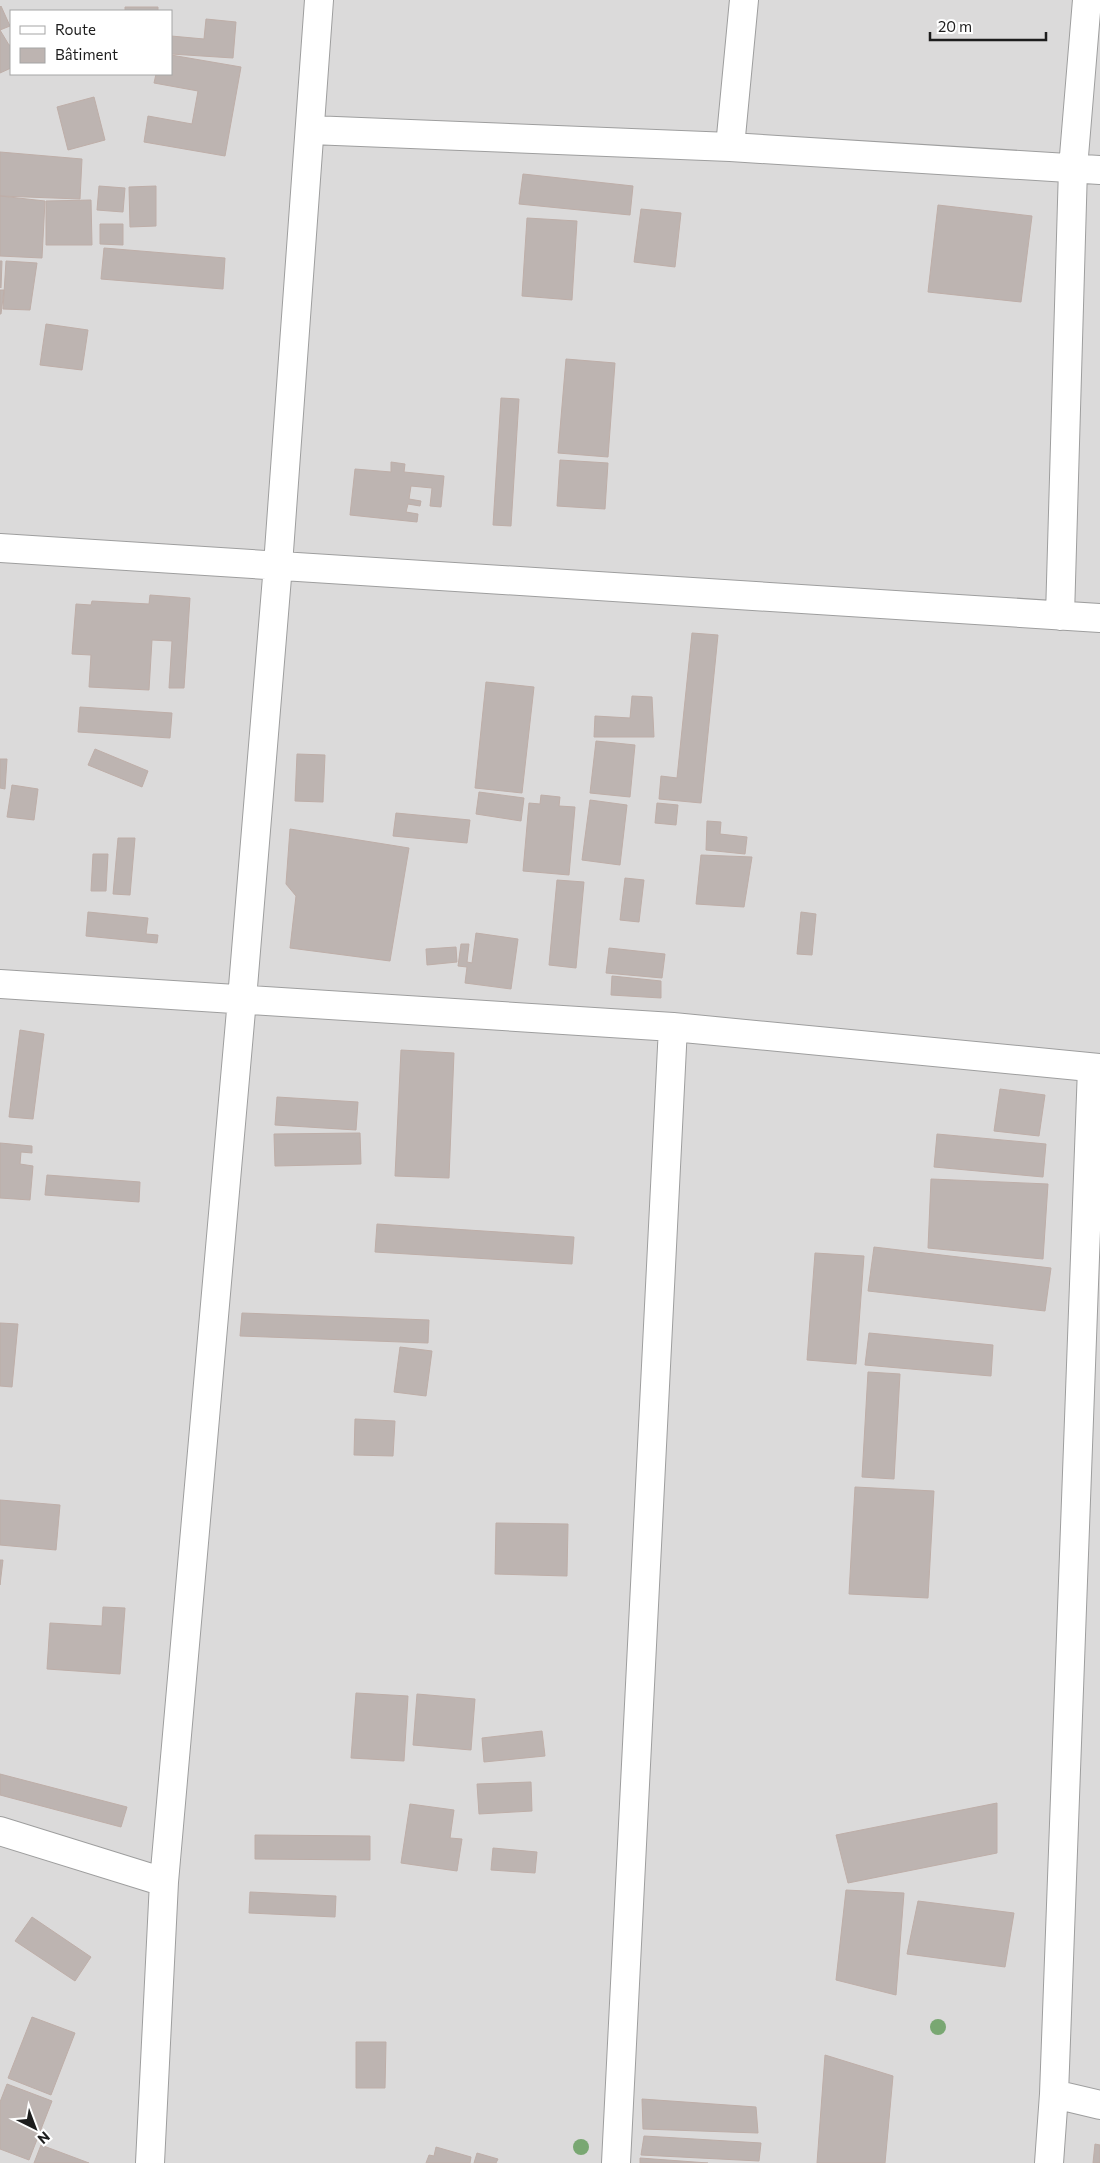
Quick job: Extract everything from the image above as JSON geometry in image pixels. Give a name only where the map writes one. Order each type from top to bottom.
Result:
[{"type":"street","points":[[150,2163],[164,1882],[242,999],[278,565],[319,0]]},
{"type":"street","points":[[730,146],[744,0]]},
{"type":"street","points":[[1060,616],[1073,168],[1087,0]]},
{"type":"street","points":[[311,130],[730,146],[1100,170]]},
{"type":"street","points":[[0,548],[1100,618]]},
{"type":"street","points":[[0,984],[673,1027],[1096,1068],[1054,2094],[1049,2163]]},
{"type":"street","points":[[616,2163],[673,1027]]},
{"type":"street","points":[[0,1831],[164,1882]]},
{"type":"street","points":[[1054,2094],[1100,2105]]},
{"type":"shaded area","points":[[0,0],[1100,0],[1100,2163],[0,2163]]},
{"type":"building","points":[[0,7],[10,26],[0,30]]},
{"type":"building","points":[[125,7],[158,7],[158,10],[125,10]]},
{"type":"building","points":[[206,19],[236,22],[233,58],[172,54],[172,36],[204,39]]},
{"type":"building","points":[[0,30],[10,45],[10,68],[0,73]]},
{"type":"building","points":[[172,55],[241,67],[225,156],[144,142],[148,116],[192,124],[198,91],[154,83],[156,75],[172,75]]},
{"type":"building","points":[[94,97],[105,140],[68,150],[57,107]]},
{"type":"building","points":[[0,152],[82,159],[80,199],[0,196]]},
{"type":"building","points":[[523,174],[633,186],[630,215],[519,204]]},
{"type":"building","points":[[99,186],[125,188],[123,212],[97,210]]},
{"type":"building","points":[[156,186],[156,226],[130,227],[129,187]]},
{"type":"building","points":[[0,196],[45,201],[42,258],[0,256]]},
{"type":"building","points":[[91,200],[92,245],[46,245],[46,201]]},
{"type":"building","points":[[938,205],[1032,216],[1021,302],[928,292]]},
{"type":"building","points":[[641,209],[681,213],[675,267],[634,262]]},
{"type":"building","points":[[527,218],[577,221],[572,300],[522,296]]},
{"type":"building","points":[[100,224],[123,224],[123,245],[100,244]]},
{"type":"building","points":[[104,248],[225,258],[223,289],[101,279]]},
{"type":"building","points":[[0,261],[2,261],[1,288],[0,287]]},
{"type":"building","points":[[6,261],[37,263],[30,310],[3,309]]},
{"type":"building","points":[[0,290],[4,290],[1,314],[0,314]]},
{"type":"building","points":[[46,324],[88,330],[82,370],[40,365]]},
{"type":"building","points":[[566,359],[615,363],[608,457],[558,453]]},
{"type":"building","points":[[501,398],[519,399],[511,526],[493,525]]},
{"type":"building","points":[[560,460],[608,463],[605,509],[557,506]]},
{"type":"building","points":[[391,462],[405,464],[404,472],[444,476],[441,507],[430,506],[432,488],[411,486],[409,499],[421,501],[420,506],[408,504],[406,512],[418,514],[417,522],[350,515],[355,469],[391,472]]},
{"type":"building","points":[[150,595],[190,598],[184,688],[169,688],[172,641],[152,640],[149,690],[89,687],[91,655],[72,654],[76,604],[91,605],[92,601],[149,604]]},
{"type":"building","points":[[692,633],[718,635],[701,803],[659,799],[661,776],[677,778]]},
{"type":"building","points":[[486,682],[534,687],[522,793],[475,788]]},
{"type":"building","points":[[632,696],[652,697],[654,737],[594,737],[595,716],[630,718]]},
{"type":"building","points":[[80,707],[172,713],[170,738],[78,732]]},
{"type":"building","points":[[596,741],[635,745],[630,797],[590,793]]},
{"type":"building","points":[[95,749],[148,771],[142,787],[88,765]]},
{"type":"building","points":[[297,754],[325,755],[323,802],[295,801]]},
{"type":"building","points":[[0,759],[7,759],[5,789],[0,788]]},
{"type":"building","points":[[12,785],[38,789],[34,820],[7,817]]},
{"type":"building","points":[[479,792],[524,798],[521,821],[476,814]]},
{"type":"building","points":[[541,795],[560,797],[559,806],[575,807],[569,875],[523,871],[529,803],[540,804]]},
{"type":"building","points":[[590,800],[627,805],[620,865],[582,860]]},
{"type":"building","points":[[657,803],[678,805],[676,825],[655,823]]},
{"type":"building","points":[[396,813],[470,820],[467,843],[393,836]]},
{"type":"building","points":[[707,821],[721,822],[720,834],[747,837],[745,854],[706,850]]},
{"type":"building","points":[[290,829],[409,848],[390,961],[290,948],[296,896],[286,884]]},
{"type":"building","points":[[118,838],[135,838],[130,895],[113,894]]},
{"type":"building","points":[[93,854],[108,854],[106,891],[91,891]]},
{"type":"building","points":[[701,855],[752,857],[744,907],[696,904]]},
{"type":"building","points":[[625,878],[644,880],[639,922],[620,920]]},
{"type":"building","points":[[557,880],[584,882],[576,968],[549,965]]},
{"type":"building","points":[[88,912],[148,918],[146,934],[158,935],[157,943],[86,936]]},
{"type":"building","points":[[801,912],[816,914],[812,955],[797,954]]},
{"type":"building","points":[[476,933],[518,939],[511,989],[465,983],[467,967],[458,966],[461,944],[469,944],[467,962],[472,963]]},
{"type":"building","points":[[456,947],[457,962],[427,965],[426,949]]},
{"type":"building","points":[[609,948],[665,954],[662,978],[606,973]]},
{"type":"building","points":[[612,976],[661,981],[661,998],[611,995]]},
{"type":"building","points":[[20,1030],[44,1034],[33,1119],[9,1117]]},
{"type":"building","points":[[401,1050],[454,1053],[449,1178],[395,1176]]},
{"type":"building","points":[[1000,1089],[1045,1095],[1039,1136],[994,1131]]},
{"type":"building","points":[[277,1097],[358,1102],[356,1130],[275,1125]]},
{"type":"building","points":[[360,1133],[361,1164],[275,1166],[274,1134]]},
{"type":"building","points":[[937,1134],[1046,1144],[1043,1177],[934,1167]]},
{"type":"building","points":[[0,1143],[32,1146],[32,1153],[21,1152],[20,1164],[33,1166],[30,1200],[0,1198]]},
{"type":"building","points":[[47,1175],[140,1182],[139,1202],[45,1195]]},
{"type":"building","points":[[931,1179],[1048,1184],[1043,1259],[928,1248]]},
{"type":"building","points":[[377,1224],[574,1237],[572,1264],[375,1252]]},
{"type":"building","points":[[874,1247],[1051,1268],[1045,1311],[868,1291]]},
{"type":"building","points":[[815,1253],[864,1256],[856,1364],[807,1360]]},
{"type":"building","points":[[242,1313],[429,1320],[428,1343],[240,1336]]},
{"type":"building","points":[[0,1323],[18,1324],[12,1387],[0,1386]]},
{"type":"building","points":[[869,1333],[993,1345],[991,1376],[865,1365]]},
{"type":"building","points":[[400,1347],[432,1351],[426,1396],[394,1392]]},
{"type":"building","points":[[868,1372],[900,1374],[894,1479],[862,1477]]},
{"type":"building","points":[[355,1419],[395,1421],[393,1456],[354,1455]]},
{"type":"building","points":[[855,1487],[934,1491],[928,1598],[849,1594]]},
{"type":"building","points":[[0,1500],[60,1505],[56,1550],[0,1545]]},
{"type":"building","points":[[496,1523],[568,1524],[567,1576],[495,1574]]},
{"type":"building","points":[[0,1560],[3,1560],[0,1585]]},
{"type":"building","points":[[103,1607],[125,1608],[120,1674],[47,1669],[50,1623],[102,1626]]},
{"type":"building","points":[[356,1693],[408,1696],[404,1761],[351,1758]]},
{"type":"building","points":[[417,1694],[475,1699],[471,1750],[413,1745]]},
{"type":"building","points":[[542,1731],[545,1756],[484,1762],[482,1738]]},
{"type":"building","points":[[0,1774],[127,1807],[121,1827],[0,1795]]},
{"type":"building","points":[[531,1782],[532,1811],[479,1814],[477,1784]]},
{"type":"building","points":[[997,1803],[997,1853],[848,1883],[836,1835]]},
{"type":"building","points":[[410,1804],[454,1810],[450,1838],[462,1839],[457,1871],[401,1863]]},
{"type":"building","points":[[255,1835],[370,1836],[370,1860],[255,1859]]},
{"type":"building","points":[[493,1848],[537,1852],[535,1873],[491,1870]]},
{"type":"building","points":[[846,1890],[904,1893],[896,1995],[836,1980]]},
{"type":"building","points":[[250,1892],[336,1896],[335,1917],[249,1913]]},
{"type":"building","points":[[918,1901],[1014,1913],[1005,1967],[907,1954]]},
{"type":"building","points":[[32,1917],[91,1957],[75,1981],[15,1941]]},
{"type":"building","points":[[32,2017],[75,2033],[51,2095],[8,2078]]},
{"type":"building","points":[[356,2042],[386,2042],[385,2088],[356,2088]]},
{"type":"building","points":[[825,2055],[893,2076],[885,2163],[817,2163]]},
{"type":"building","points":[[7,2084],[52,2101],[29,2160],[0,2149],[0,2102]]},
{"type":"building","points":[[642,2099],[756,2107],[758,2133],[643,2129]]},
{"type":"building","points":[[644,2136],[761,2143],[759,2161],[641,2155]]},
{"type":"building","points":[[1095,2144],[1100,2145],[1100,2163],[1093,2163]]},
{"type":"building","points":[[41,2145],[89,2163],[34,2163]]},
{"type":"building","points":[[436,2147],[471,2157],[470,2163],[426,2163],[429,2155],[434,2156]]},
{"type":"building","points":[[477,2153],[498,2159],[496,2163],[474,2163]]},
{"type":"building","points":[[640,2158],[708,2163],[640,2163]]}]
